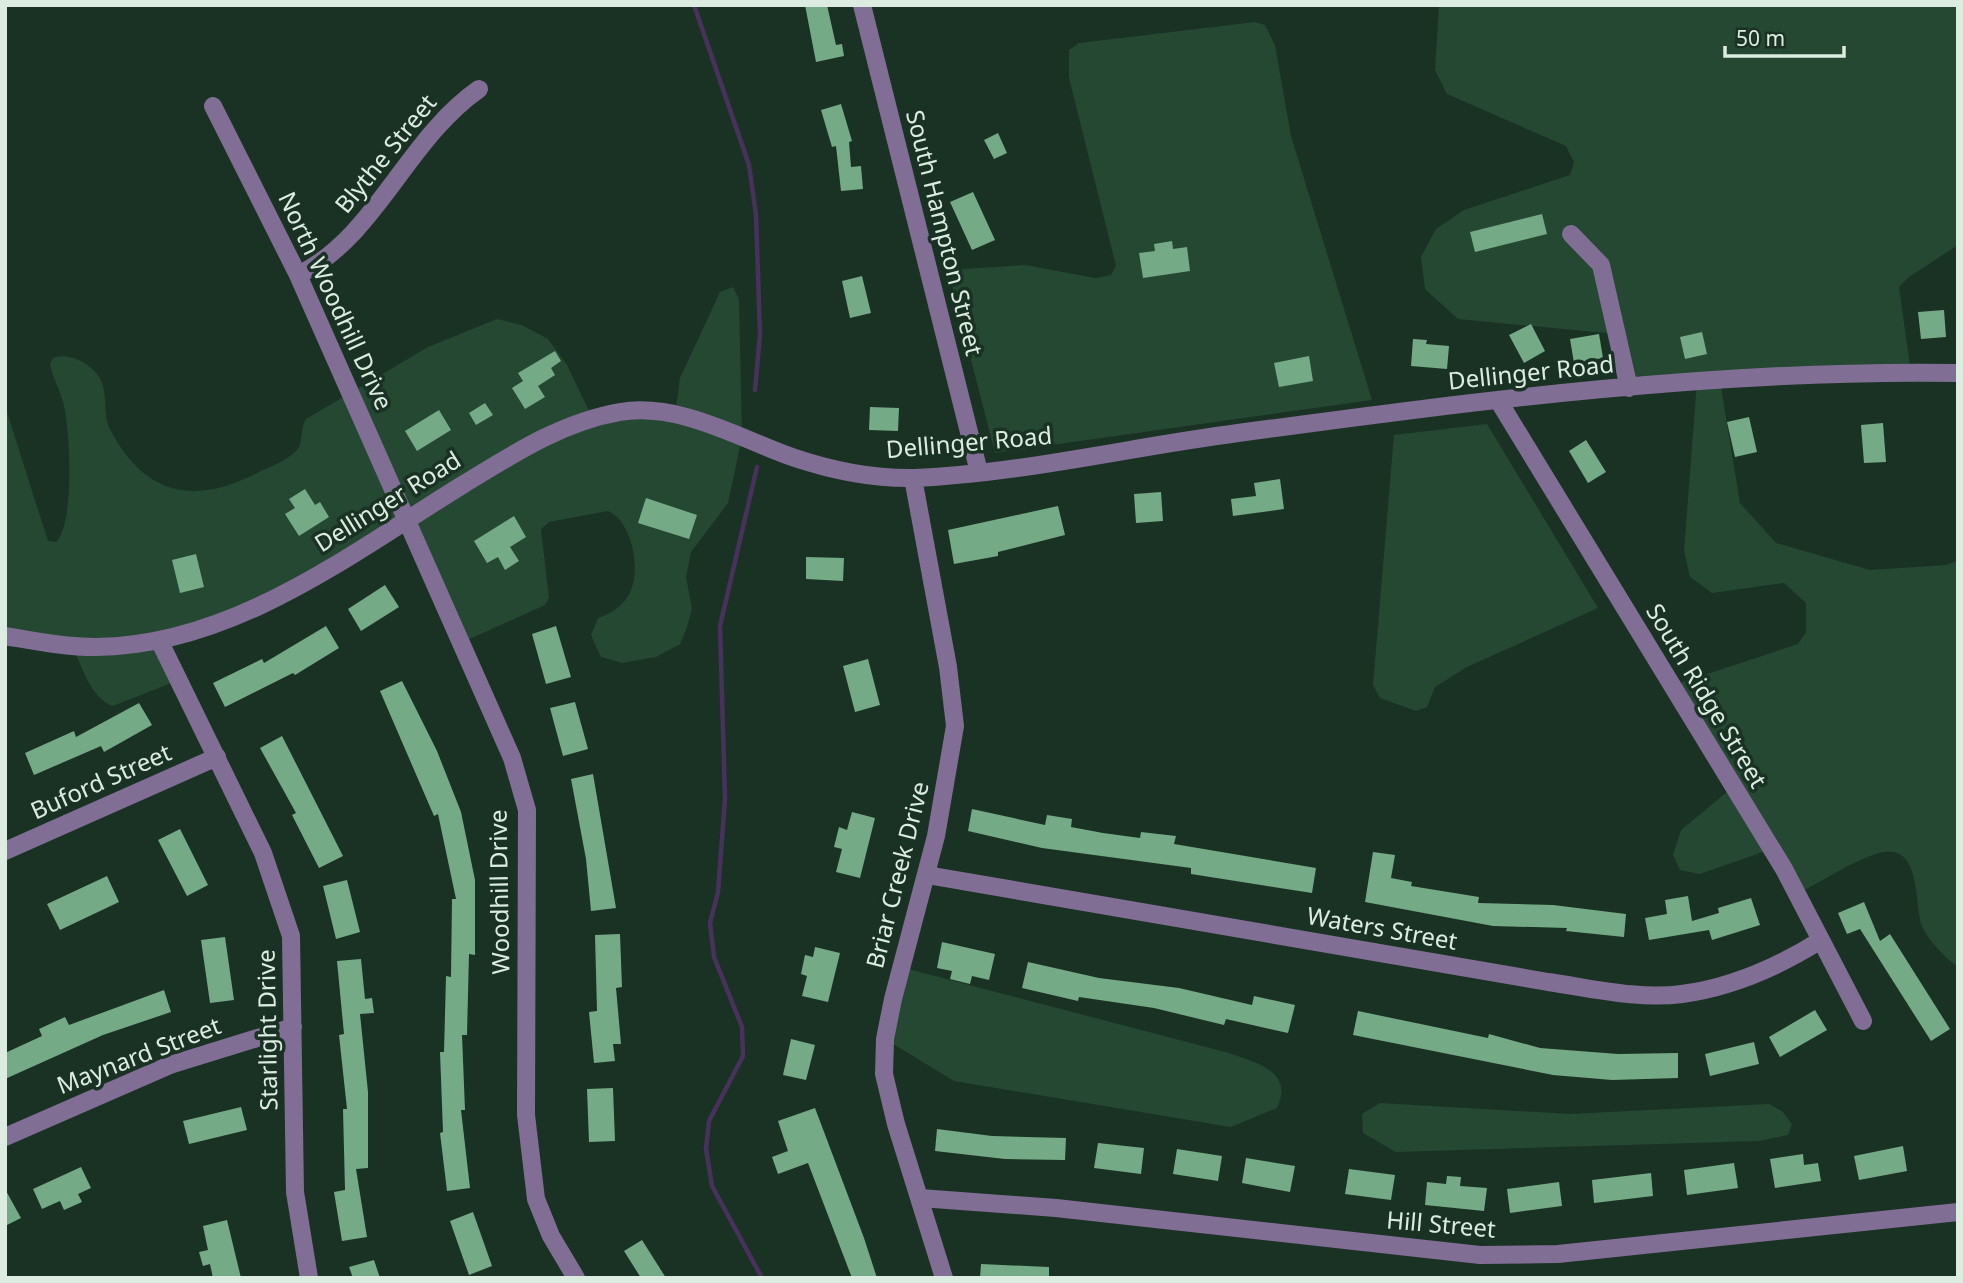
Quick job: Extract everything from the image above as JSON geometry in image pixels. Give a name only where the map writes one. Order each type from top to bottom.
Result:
[{"type":"street","name":"South Hampton Street","points":[[862,5],[979,472]]},
{"type":"street","name":"Blythe Street","points":[[298,275],[320,265],[337,250],[367,218],[436,125],[454,107],[479,89]]},
{"type":"street","name":"North Woodhill Drive","points":[[214,106],[298,275],[408,519]]},
{"type":"street","points":[[1571,234],[1601,265],[1629,388]]},
{"type":"street","name":"Dellinger Road","points":[[5,636],[91,647],[159,640],[241,614],[300,585],[529,445],[592,417],[629,411],[663,412],[720,428],[793,457],[843,472],[913,478],[979,472],[1232,433],[1498,400],[1829,375],[1958,373]]},
{"type":"street","name":"South Ridge Street","points":[[1498,400],[1784,869],[1863,1021]]},
{"type":"street","name":"Briar Creek Drive","points":[[913,478],[948,667],[955,726],[948,775],[927,875],[893,999],[885,1039],[884,1074],[944,1278]]},
{"type":"street","name":"Woodhill Drive","points":[[408,519],[512,758],[527,810],[526,1115],[536,1199],[551,1236],[576,1278]]},
{"type":"street","name":"Starlight Drive","points":[[159,640],[263,853],[291,936],[295,1192],[309,1278]]},
{"type":"street","name":"Buford Street","points":[[5,851],[217,757]]},
{"type":"street","name":"Waters Street","points":[[927,875],[1548,982],[1625,992],[1680,994],[1737,981],[1760,974],[1821,940]]},
{"type":"street","name":"Maynard Street","points":[[5,1137],[170,1065],[293,1027]]},
{"type":"street","name":"Hill Street","points":[[920,1198],[1056,1208],[1480,1255],[1558,1254],[1958,1213]]},
{"type":"green space","points":[[1439,5],[1958,5],[1958,245],[1909,277],[1899,287],[1911,373],[1720,381],[1740,503],[1776,543],[1870,570],[1946,565],[1958,561],[1958,966],[1943,954],[1924,931],[1914,877],[1903,856],[1893,852],[1879,853],[1858,861],[1797,894],[1771,849],[1700,874],[1680,870],[1673,855],[1681,830],[1732,788],[1671,686],[1798,644],[1806,632],[1806,603],[1784,583],[1712,593],[1690,577],[1684,551],[1697,382],[1629,388],[1617,334],[1458,319],[1425,289],[1421,257],[1436,229],[1464,210],[1570,175],[1574,162],[1566,146],[1447,94],[1435,70]]},
{"type":"green space","points":[[1255,22],[1265,25],[1275,45],[1291,136],[1372,400],[995,453],[948,270],[1025,265],[1095,278],[1111,275],[1116,266],[1069,78],[1069,50],[1079,43]]},
{"type":"green space","points":[[733,287],[739,299],[742,437],[728,503],[691,552],[686,577],[692,609],[687,627],[680,644],[656,657],[622,663],[601,657],[591,635],[598,618],[622,604],[634,580],[634,557],[628,534],[623,524],[608,511],[549,522],[541,529],[549,598],[545,605],[461,643],[408,519],[300,585],[160,640],[179,680],[113,706],[105,702],[93,689],[72,646],[5,636],[5,406],[48,541],[56,542],[66,517],[68,436],[64,406],[50,364],[53,358],[66,356],[85,363],[99,377],[104,390],[110,429],[124,452],[139,469],[174,489],[215,489],[237,482],[290,456],[301,441],[306,419],[428,347],[497,319],[522,325],[548,339],[567,365],[592,417],[675,415],[680,378],[720,292]]},
{"type":"green space","points":[[1487,424],[1598,608],[1467,667],[1435,687],[1427,707],[1416,711],[1380,698],[1373,685],[1394,435]]},
{"type":"green space","points":[[897,966],[1251,1061],[1270,1070],[1277,1077],[1281,1085],[1281,1095],[1277,1108],[1231,1127],[954,1081],[885,1039]]},
{"type":"green space","points":[[1380,1103],[1570,1114],[1769,1104],[1782,1111],[1792,1124],[1788,1135],[1759,1141],[1396,1152],[1363,1133],[1362,1114]]},
{"type":"building","points":[[805,5],[827,5],[836,45],[842,44],[844,56],[816,62]]},
{"type":"building","points":[[841,104],[852,141],[849,142],[851,167],[861,166],[863,189],[841,191],[836,146],[832,147],[821,110]]},
{"type":"building","points":[[998,133],[1007,153],[994,159],[984,140]]},
{"type":"building","points":[[973,192],[995,240],[972,250],[950,202]]},
{"type":"building","points":[[1542,214],[1547,234],[1475,252],[1470,232]]},
{"type":"building","points":[[1172,241],[1173,249],[1187,247],[1190,271],[1143,278],[1139,253],[1155,251],[1154,244]]},
{"type":"building","points":[[862,276],[871,313],[850,318],[842,281]]},
{"type":"building","points":[[1944,310],[1946,337],[1921,339],[1918,312]]},
{"type":"building","points":[[1531,324],[1545,351],[1524,363],[1509,335]]},
{"type":"building","points":[[1702,332],[1707,354],[1685,359],[1680,337]]},
{"type":"building","points":[[1599,334],[1603,358],[1574,363],[1570,339]]},
{"type":"building","points":[[1413,339],[1427,340],[1426,344],[1449,346],[1447,369],[1411,366]]},
{"type":"building","points":[[555,351],[561,361],[551,368],[555,375],[538,386],[545,397],[525,409],[512,388],[523,381],[518,373]]},
{"type":"building","points":[[1309,356],[1313,381],[1279,387],[1274,363]]},
{"type":"building","points":[[485,403],[493,415],[476,425],[469,413]]},
{"type":"building","points":[[870,407],[899,408],[898,431],[869,430]]},
{"type":"building","points":[[439,410],[451,430],[417,451],[405,431]]},
{"type":"building","points":[[1749,417],[1757,452],[1735,457],[1727,422]]},
{"type":"building","points":[[1883,423],[1886,462],[1864,463],[1861,425]]},
{"type":"building","points":[[1586,440],[1606,472],[1588,483],[1569,451]]},
{"type":"building","points":[[1280,479],[1284,509],[1233,516],[1231,499],[1256,496],[1254,483]]},
{"type":"building","points":[[305,489],[315,505],[320,502],[329,517],[299,536],[285,514],[295,508],[289,499]]},
{"type":"building","points":[[1161,492],[1163,521],[1136,523],[1134,494]]},
{"type":"building","points":[[646,498],[697,515],[689,539],[638,523]]},
{"type":"building","points":[[1058,506],[1065,535],[998,552],[998,556],[954,564],[948,530]]},
{"type":"building","points":[[514,516],[526,537],[510,547],[519,561],[505,570],[498,557],[487,563],[474,541]]},
{"type":"building","points":[[196,554],[204,587],[180,593],[172,560]]},
{"type":"building","points":[[806,557],[844,558],[843,581],[806,579]]},
{"type":"building","points":[[385,585],[399,607],[361,631],[348,609]]},
{"type":"building","points":[[326,626],[339,648],[295,675],[293,673],[225,707],[213,683],[262,659],[264,663]]},
{"type":"building","points":[[556,626],[571,677],[546,684],[532,634]]},
{"type":"building","points":[[868,659],[880,705],[855,712],[843,666]]},
{"type":"building","points":[[402,681],[437,751],[461,812],[475,880],[475,955],[469,954],[467,1035],[462,1035],[465,1110],[461,1110],[470,1188],[447,1191],[440,1133],[443,1132],[440,1052],[444,1052],[446,976],[451,977],[452,899],[456,899],[438,814],[434,816],[380,691]]},
{"type":"building","points":[[575,702],[588,749],[563,756],[550,708]]},
{"type":"building","points":[[139,703],[152,725],[104,752],[101,746],[34,775],[25,753],[74,731],[76,737]]},
{"type":"building","points":[[282,736],[343,856],[319,868],[292,815],[296,813],[260,748]]},
{"type":"building","points":[[593,774],[616,908],[591,911],[586,859],[571,779]]},
{"type":"building","points":[[972,809],[1045,825],[1047,815],[1072,819],[1071,827],[1140,838],[1141,832],[1176,836],[1174,844],[1316,868],[1312,893],[1191,874],[1191,868],[1042,848],[968,831]]},
{"type":"building","points":[[852,812],[875,818],[860,878],[836,872],[842,849],[834,847],[839,827],[847,830]]},
{"type":"building","points":[[180,829],[208,885],[187,896],[158,840]]},
{"type":"building","points":[[1373,852],[1395,855],[1391,878],[1412,882],[1411,886],[1479,897],[1478,903],[1553,905],[1626,914],[1624,937],[1566,931],[1567,928],[1493,926],[1365,902]]},
{"type":"building","points":[[107,876],[119,902],[60,930],[47,904]]},
{"type":"building","points":[[347,880],[360,932],[336,939],[323,886]]},
{"type":"building","points":[[1688,896],[1692,921],[1719,913],[1718,908],[1751,898],[1760,925],[1712,940],[1709,930],[1649,940],[1645,918],[1667,914],[1665,900]]},
{"type":"building","points":[[1864,902],[1880,941],[1890,934],[1950,1029],[1931,1041],[1860,929],[1847,934],[1838,913]]},
{"type":"building","points":[[620,934],[622,987],[616,988],[621,1044],[613,1044],[615,1061],[594,1063],[589,1012],[597,1011],[595,935]]},
{"type":"building","points":[[225,937],[234,1000],[210,1003],[201,940]]},
{"type":"building","points":[[942,942],[995,954],[989,980],[972,976],[970,984],[950,979],[952,971],[937,968]]},
{"type":"building","points":[[815,947],[840,953],[828,1002],[802,996],[807,976],[801,974],[805,955],[813,957]]},
{"type":"building","points":[[361,959],[365,999],[372,998],[374,1013],[360,1014],[368,1092],[368,1168],[356,1169],[367,1237],[342,1241],[334,1192],[345,1190],[343,1109],[347,1109],[339,1035],[344,1034],[337,961]]},
{"type":"building","points":[[1028,962],[1099,978],[1179,988],[1252,1005],[1254,996],[1295,1005],[1288,1033],[1226,1019],[1224,1025],[1154,1008],[1079,997],[1078,1001],[1022,988]]},
{"type":"building","points":[[164,990],[171,1012],[103,1035],[5,1079],[5,1053],[42,1036],[39,1029],[65,1017],[69,1025]]},
{"type":"building","points":[[1815,1010],[1827,1030],[1780,1057],[1769,1037]]},
{"type":"building","points":[[1358,1011],[1488,1038],[1489,1034],[1540,1048],[1618,1054],[1678,1053],[1678,1078],[1612,1080],[1553,1075],[1353,1035]]},
{"type":"building","points":[[791,1039],[815,1045],[806,1080],[783,1075]]},
{"type":"building","points":[[1754,1042],[1759,1064],[1710,1076],[1705,1054]]},
{"type":"building","points":[[613,1088],[615,1141],[589,1142],[587,1089]]},
{"type":"building","points":[[241,1107],[247,1130],[189,1144],[183,1121]]},
{"type":"building","points":[[815,1108],[877,1278],[852,1278],[808,1163],[778,1174],[772,1157],[788,1151],[778,1121]]},
{"type":"building","points":[[937,1129],[992,1136],[1066,1138],[1065,1160],[1005,1159],[935,1151]]},
{"type":"building","points":[[1098,1143],[1144,1148],[1141,1174],[1094,1168]]},
{"type":"building","points":[[1903,1146],[1907,1171],[1859,1180],[1854,1156]]},
{"type":"building","points":[[1177,1149],[1222,1156],[1218,1181],[1173,1174]]},
{"type":"building","points":[[1803,1154],[1804,1165],[1818,1163],[1821,1181],[1775,1188],[1770,1159]]},
{"type":"building","points":[[1246,1158],[1295,1166],[1290,1192],[1242,1183]]},
{"type":"building","points":[[1734,1163],[1738,1188],[1687,1195],[1684,1170]]},
{"type":"building","points":[[81,1167],[91,1188],[78,1194],[82,1202],[64,1210],[60,1201],[42,1209],[33,1189]]},
{"type":"building","points":[[1349,1169],[1395,1175],[1391,1200],[1345,1194]]},
{"type":"building","points":[[1651,1173],[1653,1196],[1594,1203],[1592,1180]]},
{"type":"building","points":[[1447,1176],[1461,1177],[1460,1186],[1487,1188],[1484,1211],[1425,1205],[1427,1182],[1446,1184]]},
{"type":"building","points":[[1559,1182],[1562,1206],[1510,1213],[1507,1189]]},
{"type":"building","points":[[5,1189],[21,1218],[5,1226]]},
{"type":"building","points":[[473,1212],[492,1266],[469,1275],[450,1221]]},
{"type":"building","points":[[227,1220],[241,1278],[213,1278],[210,1264],[203,1266],[199,1252],[208,1250],[203,1226]]},
{"type":"building","points":[[642,1240],[666,1278],[641,1278],[624,1251]]},
{"type":"building","points":[[374,1260],[380,1278],[353,1278],[349,1267]]},
{"type":"building","points":[[981,1264],[1049,1267],[1049,1278],[980,1278]]},
{"type":"waterway","points":[[694,5],[749,165],[756,215],[760,334],[755,390]]},
{"type":"waterway","points":[[757,467],[720,626],[725,799],[718,892],[710,923],[714,957],[742,1027],[743,1056],[709,1121],[706,1149],[712,1186],[762,1278]]}]
